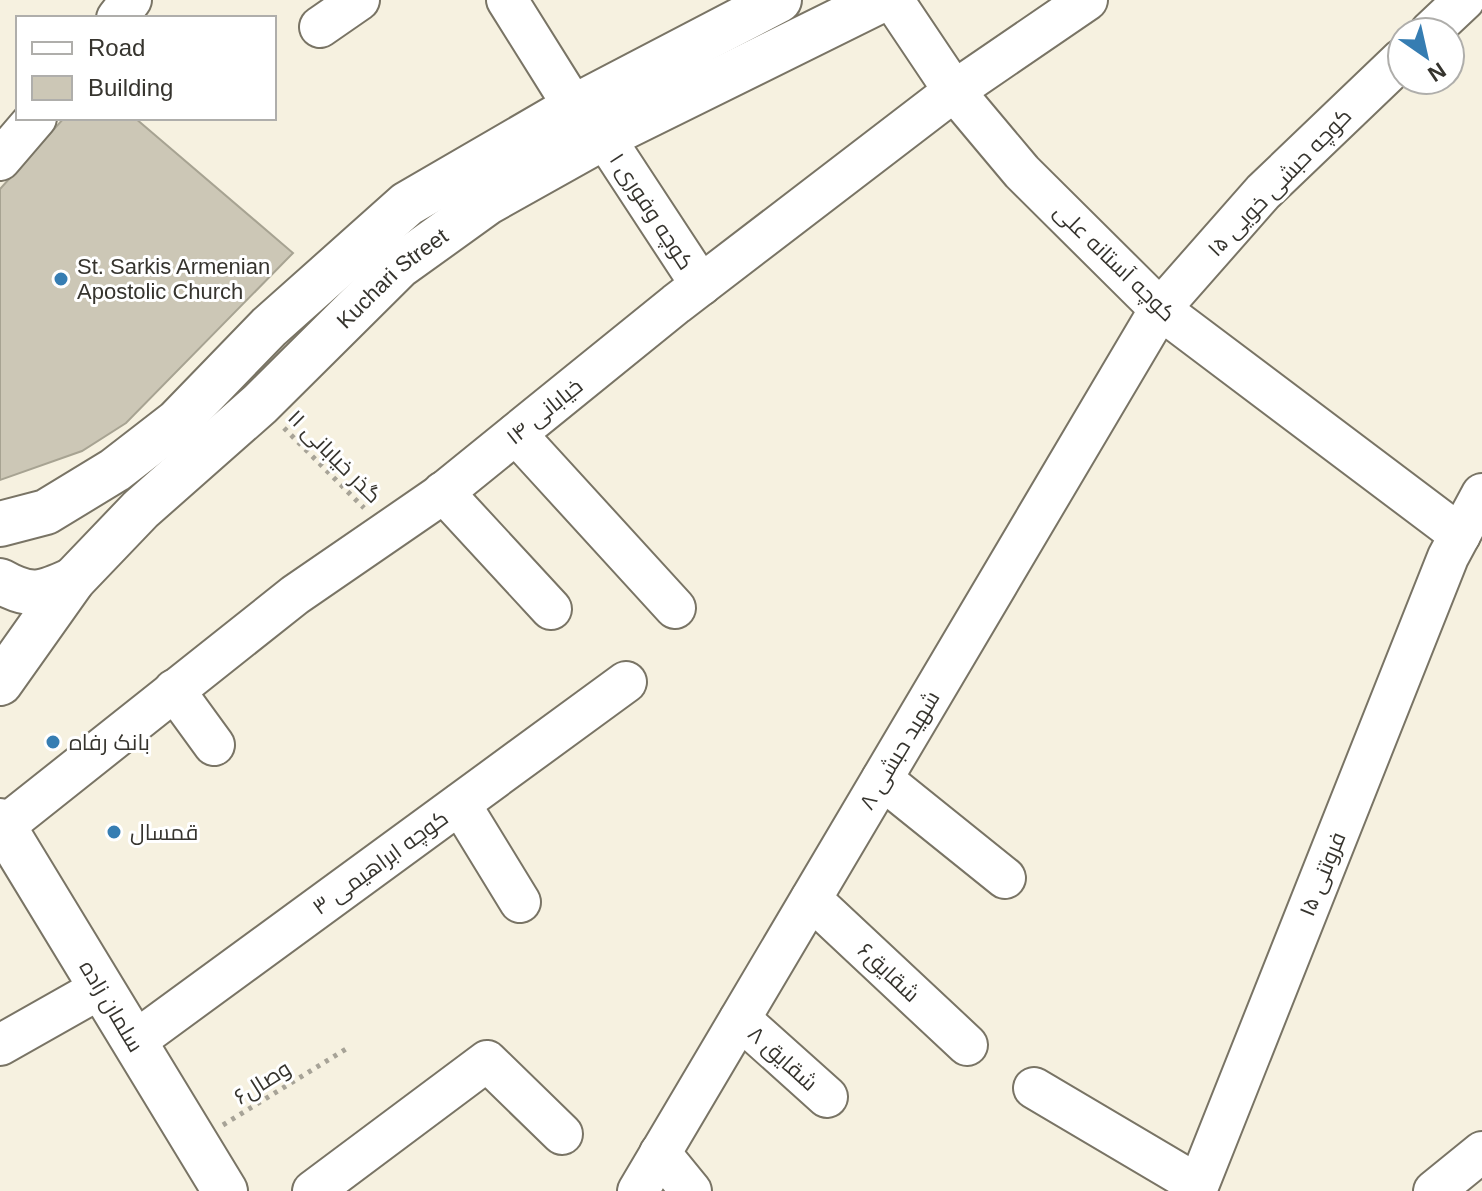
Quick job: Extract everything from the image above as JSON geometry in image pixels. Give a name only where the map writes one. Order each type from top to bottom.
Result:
[{"type":"main road","name":"Kuchari Street","points":[[0,683],[73,580],[141,509],[260,404],[399,266],[488,202],[589,122],[779,0]]},
{"type":"main road","name":"Kuchari Street","points":[[0,524],[46,512],[115,470],[177,422],[269,327],[407,204],[589,122],[881,0]]},
{"type":"main road","points":[[0,545],[46,512]]},
{"type":"main road","points":[[0,581],[19,592],[42,594],[73,580]]},
{"type":"main road","name":"سلمان زاده","points":[[2,824],[225,1191]]},
{"type":"street","points":[[119,16],[131,0]]},
{"type":"street","points":[[320,27],[359,0]]},
{"type":"street","name":"کوچه وفوری ۱","points":[[507,0],[701,285]]},
{"type":"street","name":"کوچه آستانه علی","points":[[893,0],[954,91],[1022,172],[1160,309],[1454,546]]},
{"type":"street","name":"خیابانی ۱۴","points":[[2,824],[295,595],[443,492],[701,285],[954,91],[1087,0]]},
{"type":"street","points":[[1447,16],[1464,0]]},
{"type":"street","name":"کوچه حبشی خویی ۱۵","points":[[1160,309],[1263,192],[1386,74]]},
{"type":"street","points":[[0,160],[34,120]]},
{"type":"street","name":"شهید حبشی ۸","points":[[638,1191],[1160,309]]},
{"type":"street","points":[[516,434],[675,608]]},
{"type":"street","points":[[443,492],[551,609]]},
{"type":"street","name":"فروتنی ۱۵","points":[[1197,1188],[1454,546],[1482,494]]},
{"type":"street","name":"کوچه ابراهیمی ۳","points":[[134,1042],[626,682]]},
{"type":"street","points":[[174,690],[214,745]]},
{"type":"street","points":[[882,779],[1005,878]]},
{"type":"street","points":[[460,804],[520,902]]},
{"type":"street","name":"شقایق۶","points":[[811,899],[967,1045]]},
{"type":"street","points":[[0,1045],[101,988]]},
{"type":"street","name":"شقایق ۸","points":[[740,1019],[827,1097]]},
{"type":"street","points":[[313,1191],[487,1061],[562,1134]]},
{"type":"street","points":[[1034,1088],[1197,1188]]},
{"type":"street","points":[[1434,1191],[1482,1152]]},
{"type":"street","points":[[660,1153],[691,1191]]},
{"type":"path","name":"گذر خیابانی ۱۱","points":[[260,404],[388,531]]},
{"type":"path","name":"وصال۶","points":[[195,1142],[346,1049]]},
{"type":"building","points":[[62,120],[137,120],[293,253],[126,423],[82,451],[0,480],[0,189]]},
{"type":"place","name":"St. Sarkis Armenian Apostolic Church","points":[[61,279]]},
{"type":"place","name":"بانک رفاه","points":[[53,742]]},
{"type":"place","name":"قمسال","points":[[114,832]]}]
